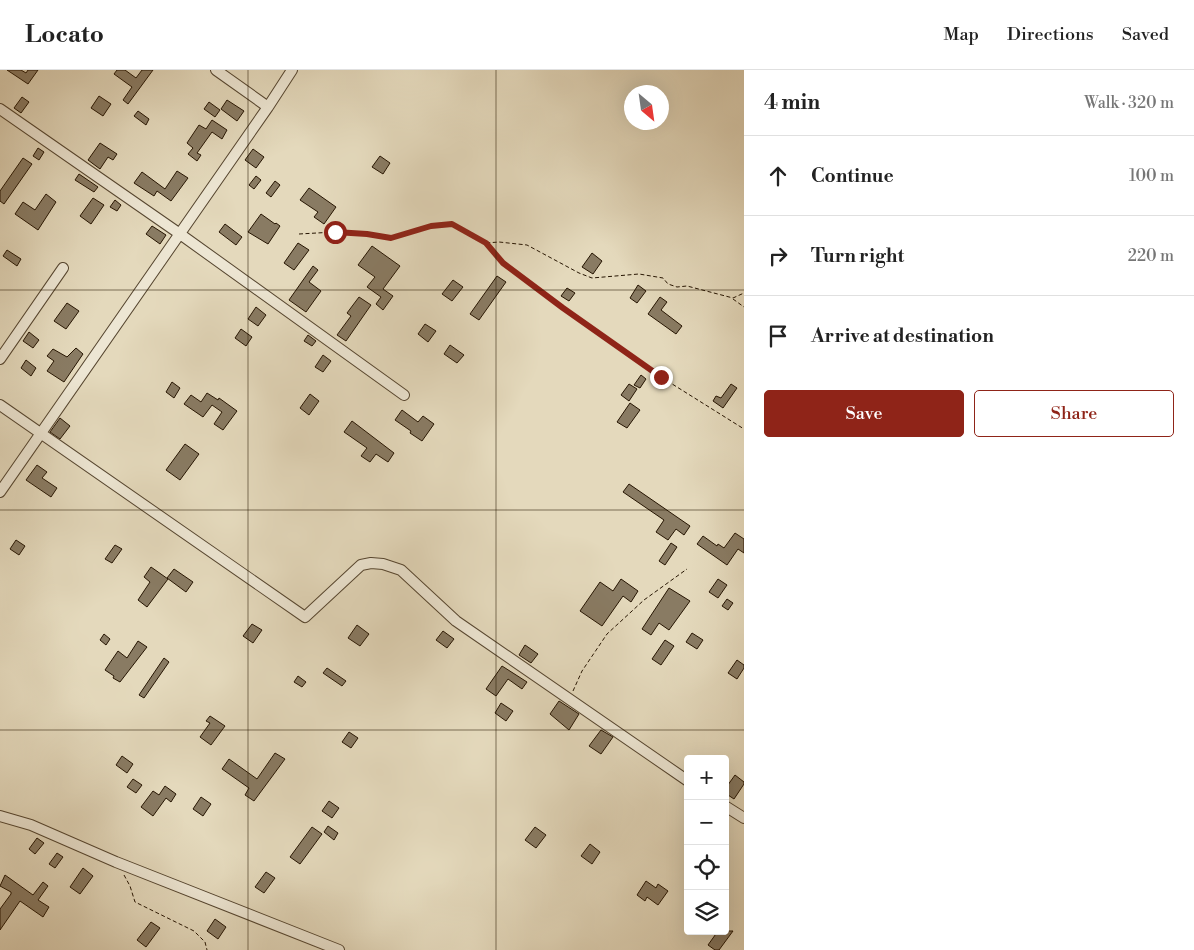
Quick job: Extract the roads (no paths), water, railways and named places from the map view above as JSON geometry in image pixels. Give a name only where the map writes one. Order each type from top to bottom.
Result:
[{"type":"street","points":[[216,70],[268,107]]},
{"type":"street","points":[[0,492],[42,434],[292,70]]},
{"type":"street","points":[[0,109],[180,234],[404,394]]},
{"type":"street","points":[[0,359],[63,268]]},
{"type":"street","points":[[0,405],[305,617],[360,565],[371,563],[383,564],[401,570],[456,621],[684,778]]},
{"type":"street","points":[[729,809],[744,818]]},
{"type":"street","points":[[0,816],[31,825],[116,862],[339,950]]}]
